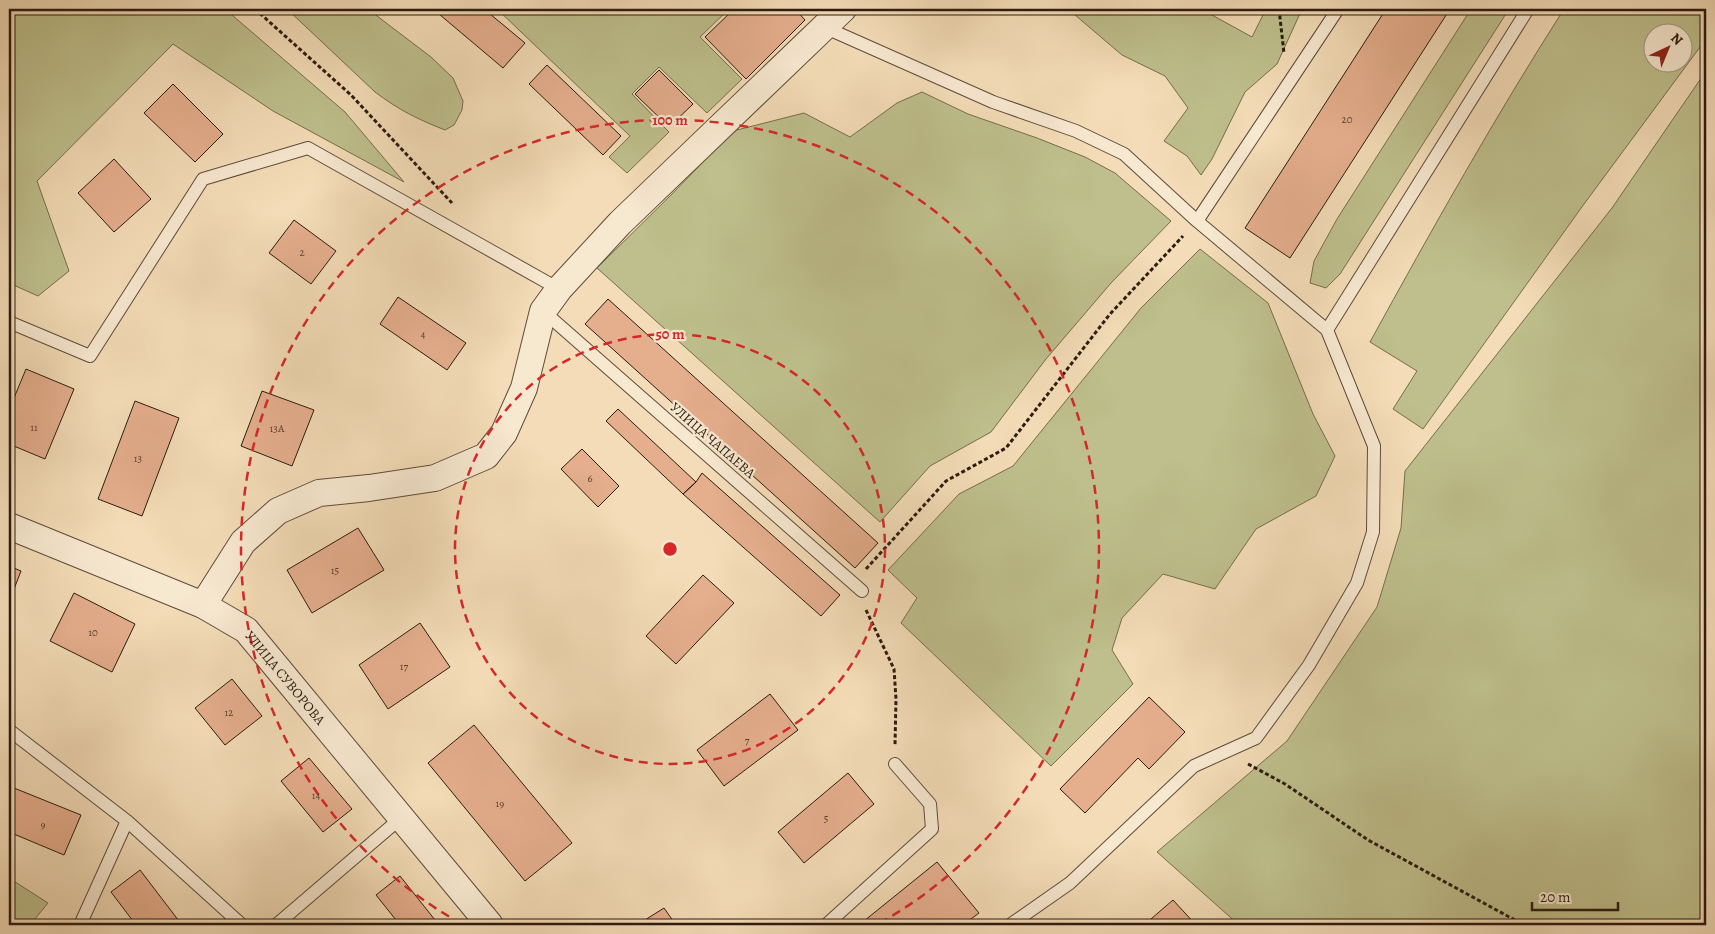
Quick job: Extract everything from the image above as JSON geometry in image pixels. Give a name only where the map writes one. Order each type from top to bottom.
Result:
[{"type":"street","points":[[203,605],[243,542],[278,511],[319,493],[435,478],[486,456],[504,433],[524,388],[544,311],[559,289],[620,223],[843,9]]},
{"type":"street","name":"УЛИЦА СУВОРОВА","points":[[9,526],[203,605],[246,630],[490,925]]},
{"type":"lane","points":[[1197,221],[1338,9]]},
{"type":"lane","points":[[1327,330],[1528,9]]},
{"type":"lane","points":[[824,27],[993,102],[1076,130],[1124,154],[1197,221],[1327,330],[1374,446],[1373,532],[1357,583],[1309,665],[1256,738],[1194,766],[1070,883],[1010,925]]},
{"type":"lane","points":[[9,322],[90,356],[203,180],[308,148],[559,289]]},
{"type":"lane","name":"УЛИЦА ЧАПАЕВА","points":[[544,311],[858,587]]},
{"type":"lane","points":[[9,730],[127,821],[242,925]]},
{"type":"lane","points":[[826,925],[932,829],[930,804],[895,764]]},
{"type":"lane","points":[[276,925],[402,817]]},
{"type":"lane","points":[[80,925],[127,821]]},
{"type":"path","points":[[255,9],[351,94],[453,204]]},
{"type":"path","points":[[1279,9],[1287,86]]},
{"type":"path","points":[[895,764],[896,699],[894,669],[858,587],[946,481],[1006,448],[1110,314],[1197,221]]},
{"type":"path","points":[[1225,752],[1285,784],[1368,840],[1524,925]]},
{"type":"green space","points":[[9,9],[225,9],[345,112],[404,182],[273,111],[173,44],[37,181],[69,271],[38,296],[9,283]]},
{"type":"green space","points":[[287,9],[370,9],[431,57],[453,78],[463,101],[462,110],[454,125],[445,130],[408,114],[392,104],[375,92]]},
{"type":"green space","points":[[497,9],[729,9],[700,37],[742,79],[707,113],[659,67],[632,94],[669,132],[627,173],[609,157],[630,136]]},
{"type":"green space","points":[[1068,9],[1201,9],[1252,37],[1266,9],[1302,9],[1277,64],[1245,92],[1212,159],[1201,175],[1187,156],[1164,141],[1188,108],[1165,76],[1122,55]]},
{"type":"green space","points":[[1471,9],[1509,9],[1340,274],[1326,288],[1310,283],[1314,261],[1337,219]]},
{"type":"green space","points":[[1564,9],[1706,9],[1706,39],[1692,58],[1692,22],[1642,22],[1642,72],[1682,72],[1584,204],[1423,429],[1393,409],[1417,371],[1370,342],[1513,91]]},
{"type":"green space","points":[[1706,71],[1706,925],[1239,925],[1157,852],[1287,741],[1377,607],[1401,528],[1405,471],[1612,208]]},
{"type":"green space","points":[[922,92],[968,114],[1085,157],[1115,173],[1171,221],[1111,283],[1046,359],[991,432],[930,466],[880,522],[597,268],[733,131],[804,113],[850,137],[897,103]]},
{"type":"green space","points":[[1200,249],[1268,303],[1313,414],[1335,456],[1316,496],[1256,529],[1215,589],[1163,574],[1122,618],[1112,650],[1133,684],[1051,766],[901,623],[917,598],[888,570],[959,494],[1013,466],[1141,308]]},
{"type":"green space","points":[[9,878],[48,903],[30,925],[9,925]]},
{"type":"building","points":[[433,9],[484,9],[525,43],[503,68]]},
{"type":"building","points":[[734,9],[795,9],[805,20],[746,79],[705,37]]},
{"type":"building","points":[[1386,9],[1450,9],[1290,258],[1245,228]]},
{"type":"building","points":[[547,65],[621,136],[603,155],[529,84]]},
{"type":"building","points":[[659,70],[693,104],[669,127],[635,94]]},
{"type":"building","points":[[173,84],[223,134],[195,162],[144,113]]},
{"type":"building","points":[[114,159],[151,199],[114,232],[78,193]]},
{"type":"building","points":[[294,220],[336,251],[311,284],[269,253]]},
{"type":"building","points":[[398,297],[466,343],[447,370],[380,324]]},
{"type":"building","points":[[608,299],[878,543],[855,568],[585,324]]},
{"type":"building","points":[[26,369],[74,389],[45,459],[9,444],[9,410]]},
{"type":"building","points":[[262,391],[314,410],[292,466],[241,446]]},
{"type":"building","points":[[135,401],[179,418],[142,516],[98,499]]},
{"type":"building","points":[[618,409],[696,482],[683,494],[606,421]]},
{"type":"building","points":[[582,449],[619,486],[598,507],[561,469]]},
{"type":"building","points":[[702,473],[840,595],[821,616],[683,494],[696,482]]},
{"type":"building","points":[[358,528],[384,570],[312,613],[287,570]]},
{"type":"building","points":[[9,566],[21,571],[9,602]]},
{"type":"building","points":[[703,575],[734,603],[676,664],[646,636]]},
{"type":"building","points":[[74,593],[135,624],[112,672],[50,641]]},
{"type":"building","points":[[420,623],[450,667],[388,709],[359,665]]},
{"type":"building","points":[[232,679],[262,716],[225,745],[195,708]]},
{"type":"building","points":[[770,694],[798,730],[724,786],[697,750]]},
{"type":"building","points":[[1149,697],[1185,732],[1149,769],[1138,758],[1085,813],[1060,789]]},
{"type":"building","points":[[474,725],[572,843],[525,881],[428,763]]},
{"type":"building","points":[[309,758],[352,809],[323,832],[281,781]]},
{"type":"building","points":[[848,773],[874,804],[804,863],[778,832]]},
{"type":"building","points":[[9,786],[81,815],[64,855],[9,832]]},
{"type":"building","points":[[937,862],[979,913],[963,925],[859,925]]},
{"type":"building","points":[[140,870],[182,925],[136,925],[111,892]]},
{"type":"building","points":[[400,876],[439,925],[400,925],[376,895]]},
{"type":"building","points":[[1173,900],[1196,925],[1144,925]]},
{"type":"building","points":[[664,908],[676,925],[637,925]]}]
